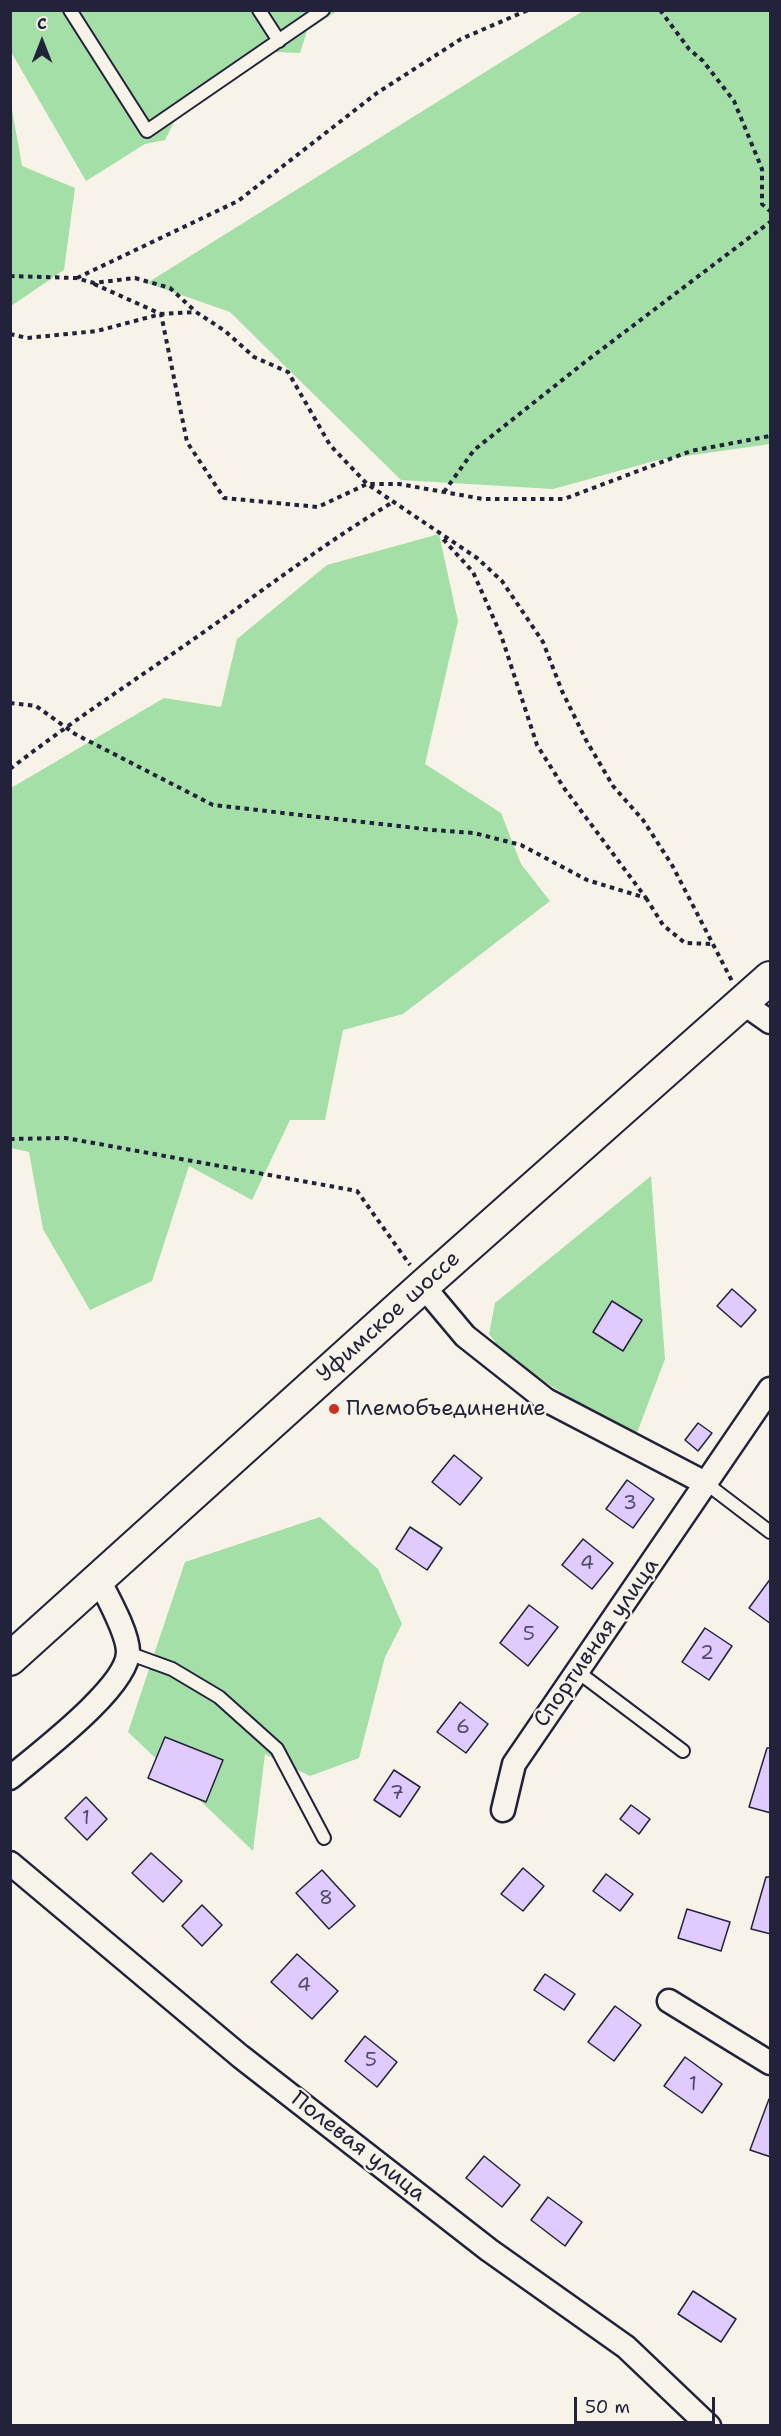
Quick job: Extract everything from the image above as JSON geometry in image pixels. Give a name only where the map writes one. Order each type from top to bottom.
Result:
[{"type":"main road","name":"Уфимское шоссе","points":[[10,1659],[423,1286],[771,978]]},
{"type":"street","points":[[743,1003],[771,1022]]},
{"type":"street","points":[[423,1286],[465,1336],[546,1400],[707,1484]]},
{"type":"street","name":"Спортивная улица","points":[[503,1810],[514,1764],[771,1389]]},
{"type":"street","points":[[10,1778],[98,1702],[118,1679],[128,1653],[120,1623],[99,1580]]},
{"type":"street","name":"Полевая улица","points":[[10,1863],[240,2056],[489,2250],[626,2347],[709,2426]]},
{"type":"street","points":[[669,2001],[771,2063]]},
{"type":"lane","points":[[70,10],[147,131],[323,10]]},
{"type":"lane","points":[[259,10],[279,41]]},
{"type":"lane","points":[[707,1484],[771,1532]]},
{"type":"lane","points":[[128,1653],[172,1669],[219,1697],[277,1749],[324,1838]]},
{"type":"lane","points":[[578,1672],[683,1751]]},
{"type":"path","points":[[76,278],[238,201],[377,93],[461,39],[528,10]]},
{"type":"path","points":[[660,10],[689,49],[703,61],[734,101],[762,169],[762,204],[771,211]]},
{"type":"path","points":[[444,492],[474,450],[594,355],[771,222]]},
{"type":"path","points":[[10,278],[76,278],[161,314]]},
{"type":"path","points":[[94,284],[135,278],[170,288],[196,312],[225,331],[254,357],[288,372],[330,445],[367,484],[438,534],[477,558],[502,581],[543,642],[586,740],[613,786],[642,820],[672,865],[743,1003]]},
{"type":"path","points":[[10,334],[27,338],[97,331],[161,314],[196,312]]},
{"type":"path","points":[[161,314],[187,442],[224,498],[318,507],[367,484],[399,484],[483,499],[564,500],[691,451],[771,436]]},
{"type":"path","points":[[10,769],[65,727],[347,530],[393,502]]},
{"type":"path","points":[[438,534],[473,572],[501,635],[537,745],[564,788],[646,898],[663,925],[685,943],[712,944]]},
{"type":"path","points":[[10,703],[36,706],[65,727],[213,805],[474,833],[521,845],[587,880],[646,898]]},
{"type":"path","points":[[10,1139],[66,1138],[357,1191],[384,1226],[423,1286]]},
{"type":"green space","points":[[10,11],[337,11],[307,31],[300,53],[276,52],[175,120],[165,140],[145,144],[86,181],[11,52]]},
{"type":"green space","points":[[583,11],[770,11],[770,444],[658,460],[553,489],[401,480],[230,312],[147,283]]},
{"type":"green space","points":[[11,104],[22,166],[75,188],[64,270],[11,306]]},
{"type":"green space","points":[[439,534],[458,621],[425,764],[501,813],[521,864],[550,901],[403,1014],[343,1030],[325,1120],[290,1120],[252,1200],[189,1166],[152,1281],[90,1310],[43,1229],[29,1152],[11,1148],[11,788],[164,698],[221,707],[237,639],[327,565]]},
{"type":"green space","points":[[651,1176],[665,1359],[635,1438],[508,1359],[489,1334],[495,1303]]},
{"type":"green space","points":[[320,1517],[378,1569],[402,1624],[385,1657],[359,1758],[310,1776],[265,1754],[253,1851],[128,1732],[185,1562]]},
{"type":"building","points":[[732,1289],[756,1310],[741,1327],[717,1306]]},
{"type":"building","points":[[612,1301],[642,1320],[623,1351],[593,1332]]},
{"type":"building","points":[[698,1423],[712,1433],[698,1451],[685,1440]]},
{"type":"building","points":[[454,1455],[482,1478],[460,1505],[432,1482]]},
{"type":"building","points":[[627,1480],[654,1499],[633,1528],[606,1509]]},
{"type":"building","points":[[410,1527],[442,1548],[427,1570],[396,1549]]},
{"type":"building","points":[[583,1539],[613,1563],[592,1589],[562,1565]]},
{"type":"building","points":[[771,1578],[771,1624],[749,1608]]},
{"type":"building","points":[[529,1605],[558,1627],[528,1666],[500,1643]]},
{"type":"building","points":[[705,1628],[732,1646],[709,1680],[682,1662]]},
{"type":"building","points":[[460,1702],[488,1724],[466,1753],[437,1732]]},
{"type":"building","points":[[165,1737],[223,1760],[206,1802],[148,1778]]},
{"type":"building","points":[[767,1748],[771,1748],[771,1813],[749,1807]]},
{"type":"building","points":[[394,1770],[420,1787],[400,1817],[374,1800]]},
{"type":"building","points":[[86,1797],[107,1819],[87,1840],[65,1818]]},
{"type":"building","points":[[631,1805],[650,1819],[639,1834],[620,1819]]},
{"type":"building","points":[[151,1853],[182,1881],[163,1902],[132,1873]]},
{"type":"building","points":[[523,1868],[544,1886],[523,1911],[501,1894]]},
{"type":"building","points":[[322,1870],[355,1906],[329,1929],[296,1893]]},
{"type":"building","points":[[606,1874],[633,1894],[620,1911],[593,1891]]},
{"type":"building","points":[[766,1877],[771,1877],[771,1934],[751,1929]]},
{"type":"building","points":[[202,1905],[222,1925],[202,1946],[182,1926]]},
{"type":"building","points":[[687,1909],[730,1922],[721,1951],[678,1938]]},
{"type":"building","points":[[297,1954],[338,1991],[312,2019],[271,1982]]},
{"type":"building","points":[[545,1974],[575,1994],[564,2010],[534,1990]]},
{"type":"building","points":[[615,2006],[641,2025],[614,2061],[588,2042]]},
{"type":"building","points":[[365,2036],[397,2062],[377,2087],[345,2061]]},
{"type":"building","points":[[685,2057],[722,2084],[702,2113],[664,2086]]},
{"type":"building","points":[[769,2099],[771,2099],[771,2157],[750,2150]]},
{"type":"building","points":[[484,2156],[520,2185],[502,2207],[466,2178]]},
{"type":"building","points":[[548,2197],[582,2222],[565,2246],[531,2220]]},
{"type":"building","points":[[693,2291],[736,2319],[721,2342],[678,2314]]},
{"type":"place","name":"Племобъединение","points":[[334,1409]]}]
